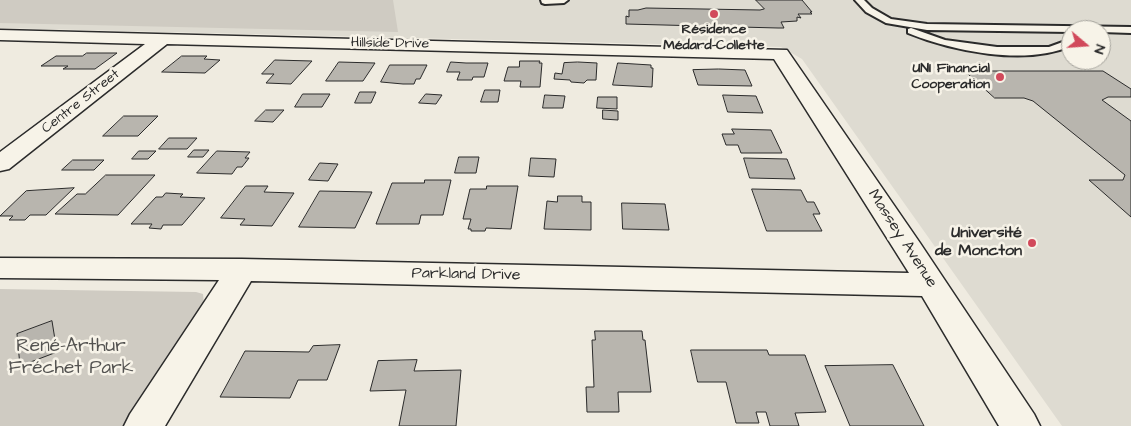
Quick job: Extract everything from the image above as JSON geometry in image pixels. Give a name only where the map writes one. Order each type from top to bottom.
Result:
[{"type":"street","name":"Hillside Drive","points":[[0,35],[780,54]]},
{"type":"street","name":"Centre Street","points":[[0,164],[163,39]]},
{"type":"street","name":"Massey Avenue","points":[[780,54],[932,285],[1020,426]]},
{"type":"street","name":"Parkland Drive","points":[[0,268],[242,270],[932,285]]},
{"type":"street","points":[[144,426],[242,270]]},
{"type":"lane","points":[[545,2],[564,0]]},
{"type":"lane","points":[[859,0],[869,10],[889,21],[920,35],[960,46],[1009,51],[1051,50],[1061,46]]},
{"type":"lane","points":[[889,21],[927,27],[1061,30]]},
{"type":"lane","points":[[1111,30],[1131,30]]},
{"type":"shaded area","name":"Université de Moncton","points":[[0,0],[1131,0],[1131,426],[1062,426],[802,59],[781,47],[0,28]]},
{"type":"green space","points":[[0,0],[393,0],[398,32],[0,23]]},
{"type":"green space","name":"René-Arthur Fréchet Park","points":[[0,289],[196,292],[203,294],[204,304],[125,426],[0,426]]},
{"type":"building","name":"Résidence Médard-Collette","points":[[756,0],[802,0],[812,14],[798,14],[801,18],[797,17],[797,21],[781,22],[784,28],[626,24],[626,16],[629,17],[629,10],[646,8],[764,9]]},
{"type":"building","points":[[87,53],[117,53],[95,69],[63,69],[68,66],[41,66],[56,56],[82,56]]},
{"type":"building","points":[[182,56],[207,56],[204,59],[220,60],[205,73],[162,72]]},
{"type":"building","points":[[275,60],[312,61],[291,84],[266,83],[274,74],[262,74]]},
{"type":"building","points":[[520,61],[540,61],[539,63],[542,63],[540,87],[520,87],[521,81],[504,81],[508,67],[519,67]]},
{"type":"building","points":[[339,62],[375,63],[363,81],[326,81]]},
{"type":"building","points":[[451,62],[488,63],[484,77],[473,77],[472,80],[457,80],[460,72],[447,72]]},
{"type":"building","points":[[564,63],[597,63],[596,80],[587,80],[584,83],[554,79],[555,73],[562,74]]},
{"type":"building","points":[[618,63],[651,65],[651,68],[653,68],[652,87],[613,85]]},
{"type":"building","points":[[390,65],[427,65],[420,79],[416,79],[414,84],[381,82]]},
{"type":"building","points":[[693,70],[745,70],[752,86],[698,85]]},
{"type":"building","points":[[965,71],[1103,71],[1131,89],[1131,97],[1108,97],[1102,100],[1131,121],[1131,217],[1089,180],[1123,180],[1125,175],[1033,101],[1024,98],[995,98]]},
{"type":"building","points":[[485,90],[500,90],[498,102],[481,102]]},
{"type":"building","points":[[360,92],[376,92],[371,103],[355,103]]},
{"type":"building","points":[[303,94],[330,94],[322,107],[295,107]]},
{"type":"building","points":[[426,94],[442,95],[436,104],[419,103]]},
{"type":"building","points":[[545,95],[565,96],[563,108],[543,108]]},
{"type":"building","points":[[723,95],[756,96],[763,113],[728,112]]},
{"type":"building","points":[[598,97],[617,97],[617,109],[597,108]]},
{"type":"building","points":[[266,110],[284,110],[273,122],[255,121]]},
{"type":"building","points":[[603,110],[618,111],[618,120],[603,119]]},
{"type":"building","points":[[124,116],[158,116],[138,136],[103,136]]},
{"type":"building","points":[[732,129],[771,130],[782,153],[741,153],[738,145],[726,145],[722,134],[734,134]]},
{"type":"building","points":[[169,138],[197,138],[187,149],[159,149]]},
{"type":"building","points":[[194,150],[209,150],[203,157],[188,157]]},
{"type":"building","points":[[139,151],[156,151],[148,159],[132,159]]},
{"type":"building","points":[[217,151],[250,152],[245,158],[249,158],[242,167],[237,167],[232,174],[197,173]]},
{"type":"building","points":[[459,157],[479,157],[476,173],[455,173]]},
{"type":"building","points":[[531,158],[556,159],[554,177],[529,176]]},
{"type":"building","points":[[744,158],[787,159],[795,179],[750,178]]},
{"type":"building","points":[[73,160],[104,160],[94,170],[62,170]]},
{"type":"building","points":[[320,163],[338,164],[328,181],[309,180]]},
{"type":"building","points":[[106,175],[155,175],[118,215],[55,214],[77,194],[85,194]]},
{"type":"building","points":[[425,180],[451,180],[443,215],[421,215],[419,224],[376,224],[392,183],[424,183]]},
{"type":"building","points":[[246,186],[268,186],[264,192],[294,193],[272,226],[240,225],[245,219],[221,218]]},
{"type":"building","points":[[487,186],[518,186],[511,229],[486,228],[485,231],[471,231],[471,229],[468,229],[471,219],[463,219],[470,189],[486,189]]},
{"type":"building","points":[[74,188],[46,215],[30,215],[25,220],[9,220],[13,216],[0,216],[26,191]]},
{"type":"building","points":[[752,189],[801,190],[807,202],[814,202],[820,214],[813,214],[822,231],[767,231]]},
{"type":"building","points":[[320,191],[372,192],[355,228],[299,227]]},
{"type":"building","points":[[166,193],[183,194],[180,197],[205,198],[182,225],[163,225],[161,229],[149,228],[152,224],[131,224],[156,197],[162,197]]},
{"type":"building","points":[[558,196],[582,196],[582,202],[591,202],[591,230],[544,229],[547,201],[557,202]]},
{"type":"building","points":[[622,203],[665,204],[669,230],[623,229]]},
{"type":"building","points":[[52,321],[57,352],[20,366],[17,334]]},
{"type":"building","points":[[595,331],[642,331],[643,340],[645,340],[651,392],[618,392],[619,412],[587,412],[586,387],[594,387],[592,340],[595,340]]},
{"type":"building","points":[[340,345],[327,380],[298,380],[290,398],[220,397],[245,351],[309,352],[313,346]]},
{"type":"building","points":[[691,350],[767,350],[769,355],[805,355],[826,412],[795,413],[799,426],[770,426],[766,412],[756,412],[759,423],[736,423],[726,382],[698,382]]},
{"type":"building","points":[[417,360],[414,371],[461,370],[456,426],[399,426],[406,390],[370,391],[378,361]]},
{"type":"building","points":[[893,365],[924,426],[850,426],[825,366]]},
{"type":"place","name":"Résidence Médard-Collette","points":[[714,14]]},
{"type":"place","name":"UNI Financial Cooperation","points":[[1000,77]]},
{"type":"place","name":"Université de Moncton","points":[[1032,243]]}]
